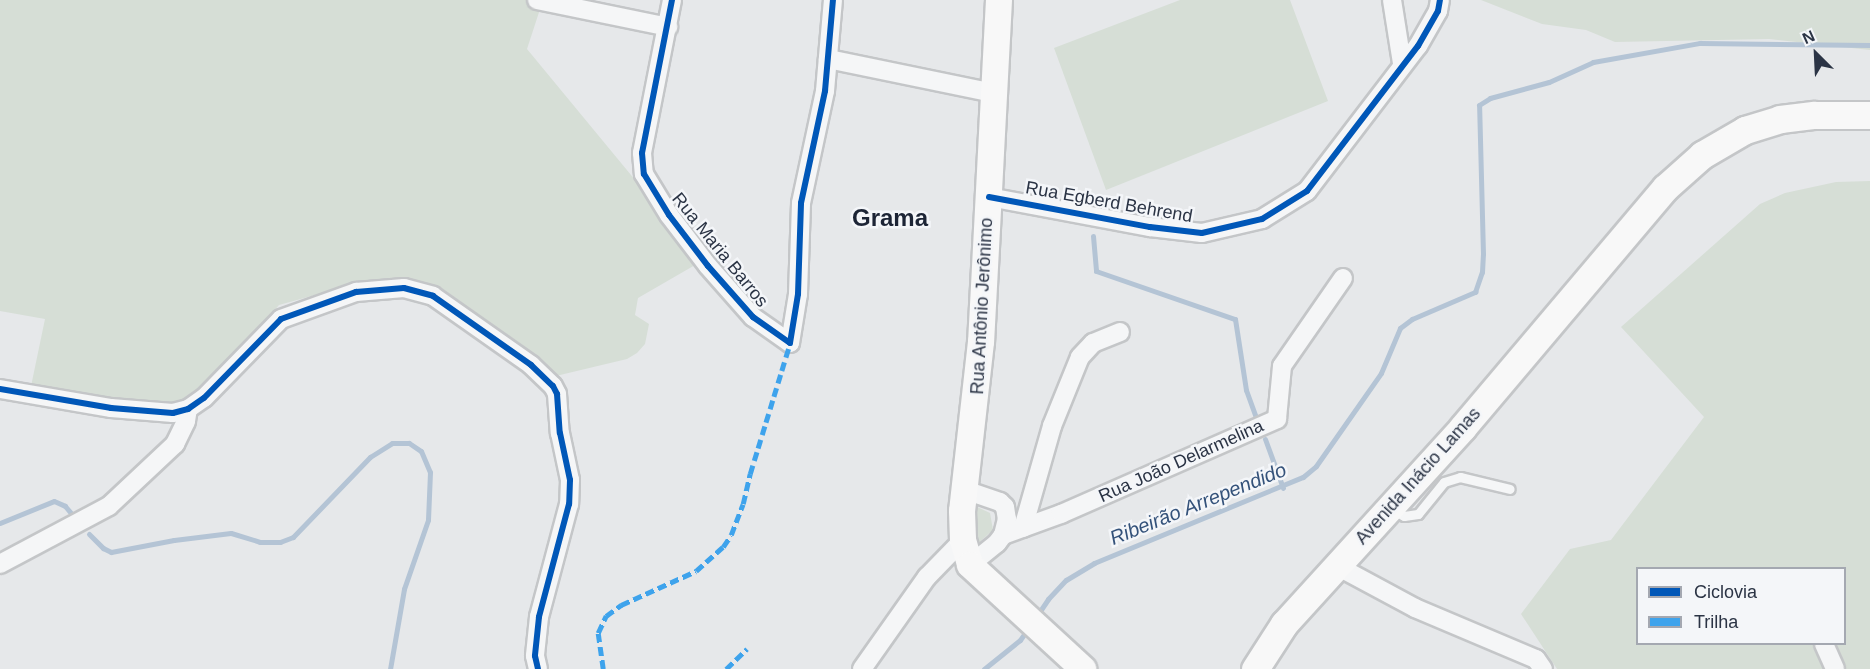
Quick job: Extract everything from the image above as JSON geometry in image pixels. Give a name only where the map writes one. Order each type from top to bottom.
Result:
[{"type":"main road","name":"Rua Antônio Jerônimo","points":[[970,565],[963,540],[965,490],[980,365],[999,0]]},
{"type":"main road","name":"Avenida Inácio Lamas","points":[[1255,669],[1284,624],[1463,427],[1665,188],[1702,155],[1745,130],[1780,119],[1815,115],[1870,115]]},
{"type":"main road","points":[[970,565],[1083,669]]},
{"type":"street","points":[[537,0],[668,27]]},
{"type":"street","name":"Rua Maria Barros","points":[[672,0],[642,153],[644,174],[669,215],[708,266],[753,317],[790,343],[794,332],[798,294],[801,203],[825,91],[833,0]]},
{"type":"street","points":[[1392,0],[1402,63]]},
{"type":"street","name":"Rua Egberd Behrend","points":[[989,196],[1150,227],[1202,232],[1262,219],[1307,191],[1402,63],[1418,46],[1438,11],[1440,0]]},
{"type":"street","points":[[828,59],[993,93]]},
{"type":"street","name":"Rua João Delarmelina","points":[[1003,535],[1061,514],[1277,419],[1282,366],[1342,278]]},
{"type":"street","points":[[0,389],[142,412],[173,413],[188,409],[204,398],[281,319],[356,292],[404,288],[433,296],[510,348],[545,377],[557,394],[560,433],[570,480],[569,504],[538,617],[535,650],[538,669]]},
{"type":"street","points":[[1023,528],[1052,426],[1080,357],[1093,343],[1120,332]]},
{"type":"street","points":[[0,564],[109,506],[175,444],[186,422],[188,409]]},
{"type":"street","points":[[965,490],[994,499],[1005,507],[1007,524],[1003,535],[970,565]]},
{"type":"street","points":[[862,669],[927,577],[963,540]]},
{"type":"street","points":[[1337,566],[1415,608],[1536,659],[1543,669]]},
{"type":"street","points":[[1824,645],[1835,669]]},
{"type":"lane","points":[[1390,508],[1404,516],[1418,514],[1444,482],[1460,477],[1510,489]]},
{"type":"shaded area","points":[[0,0],[543,0],[527,49],[702,261],[638,298],[635,315],[649,324],[645,344],[637,353],[627,359],[550,377],[398,281],[333,290],[279,305],[214,380],[181,426],[30,391],[45,319],[0,311]]},
{"type":"shaded area","points":[[1180,0],[1290,0],[1328,101],[1106,190],[1054,48]]},
{"type":"shaded area","points":[[1481,0],[1870,0],[1870,50],[1769,39],[1615,42],[1586,30],[1542,24]]},
{"type":"shaded area","points":[[1870,181],[1870,669],[1557,669],[1521,614],[1570,549],[1611,540],[1704,417],[1621,327],[1760,204],[1785,193],[1836,182]]},
{"type":"shaded area","points":[[973,505],[990,513],[993,530],[975,546]]},
{"type":"waterway","name":"Ribeirão Arrependido","points":[[1036,617],[1048,599],[1066,580],[1094,563],[1303,477],[1316,466],[1381,373],[1400,328],[1412,319],[1475,292],[1482,272],[1483,254],[1479,105],[1490,98],[1549,82],[1593,62],[1700,43],[1870,45]]},
{"type":"waterway","points":[[1093,236],[1096,271],[1235,319],[1246,390],[1257,420]]},
{"type":"waterway","points":[[1265,439],[1283,488]]},
{"type":"waterway","points":[[89,534],[103,548],[111,552],[174,540],[231,533],[260,542],[280,542],[293,537],[370,457],[392,443],[409,443],[421,451],[430,472],[428,520],[404,589],[390,669]]},
{"type":"waterway","points":[[0,523],[54,501],[65,506],[70,512]]},
{"type":"waterway","name":"Ribeirão Arrependido","points":[[984,669],[1020,640],[1029,627]]},
{"type":"marked path","points":[[603,669],[598,633],[606,616],[621,605],[696,571],[723,547],[731,535],[743,504],[790,343]]},
{"type":"marked path","points":[[726,669],[747,649]]},
{"type":"cycle path","points":[[672,0],[642,153],[644,174],[669,215],[708,266],[753,317],[790,343],[798,294],[801,203],[825,91],[833,0]]},
{"type":"cycle path","points":[[989,197],[1150,227],[1202,233],[1262,219],[1307,191],[1418,46],[1438,11],[1440,0]]},
{"type":"cycle path","points":[[0,389],[111,408],[173,413],[188,409],[204,398],[281,319],[356,292],[404,288],[433,296],[531,365],[553,386],[557,394],[560,433],[570,480],[569,504],[539,617],[535,656],[538,669]]},
{"type":"district","name":"Grama","points":[[890,218]]}]
